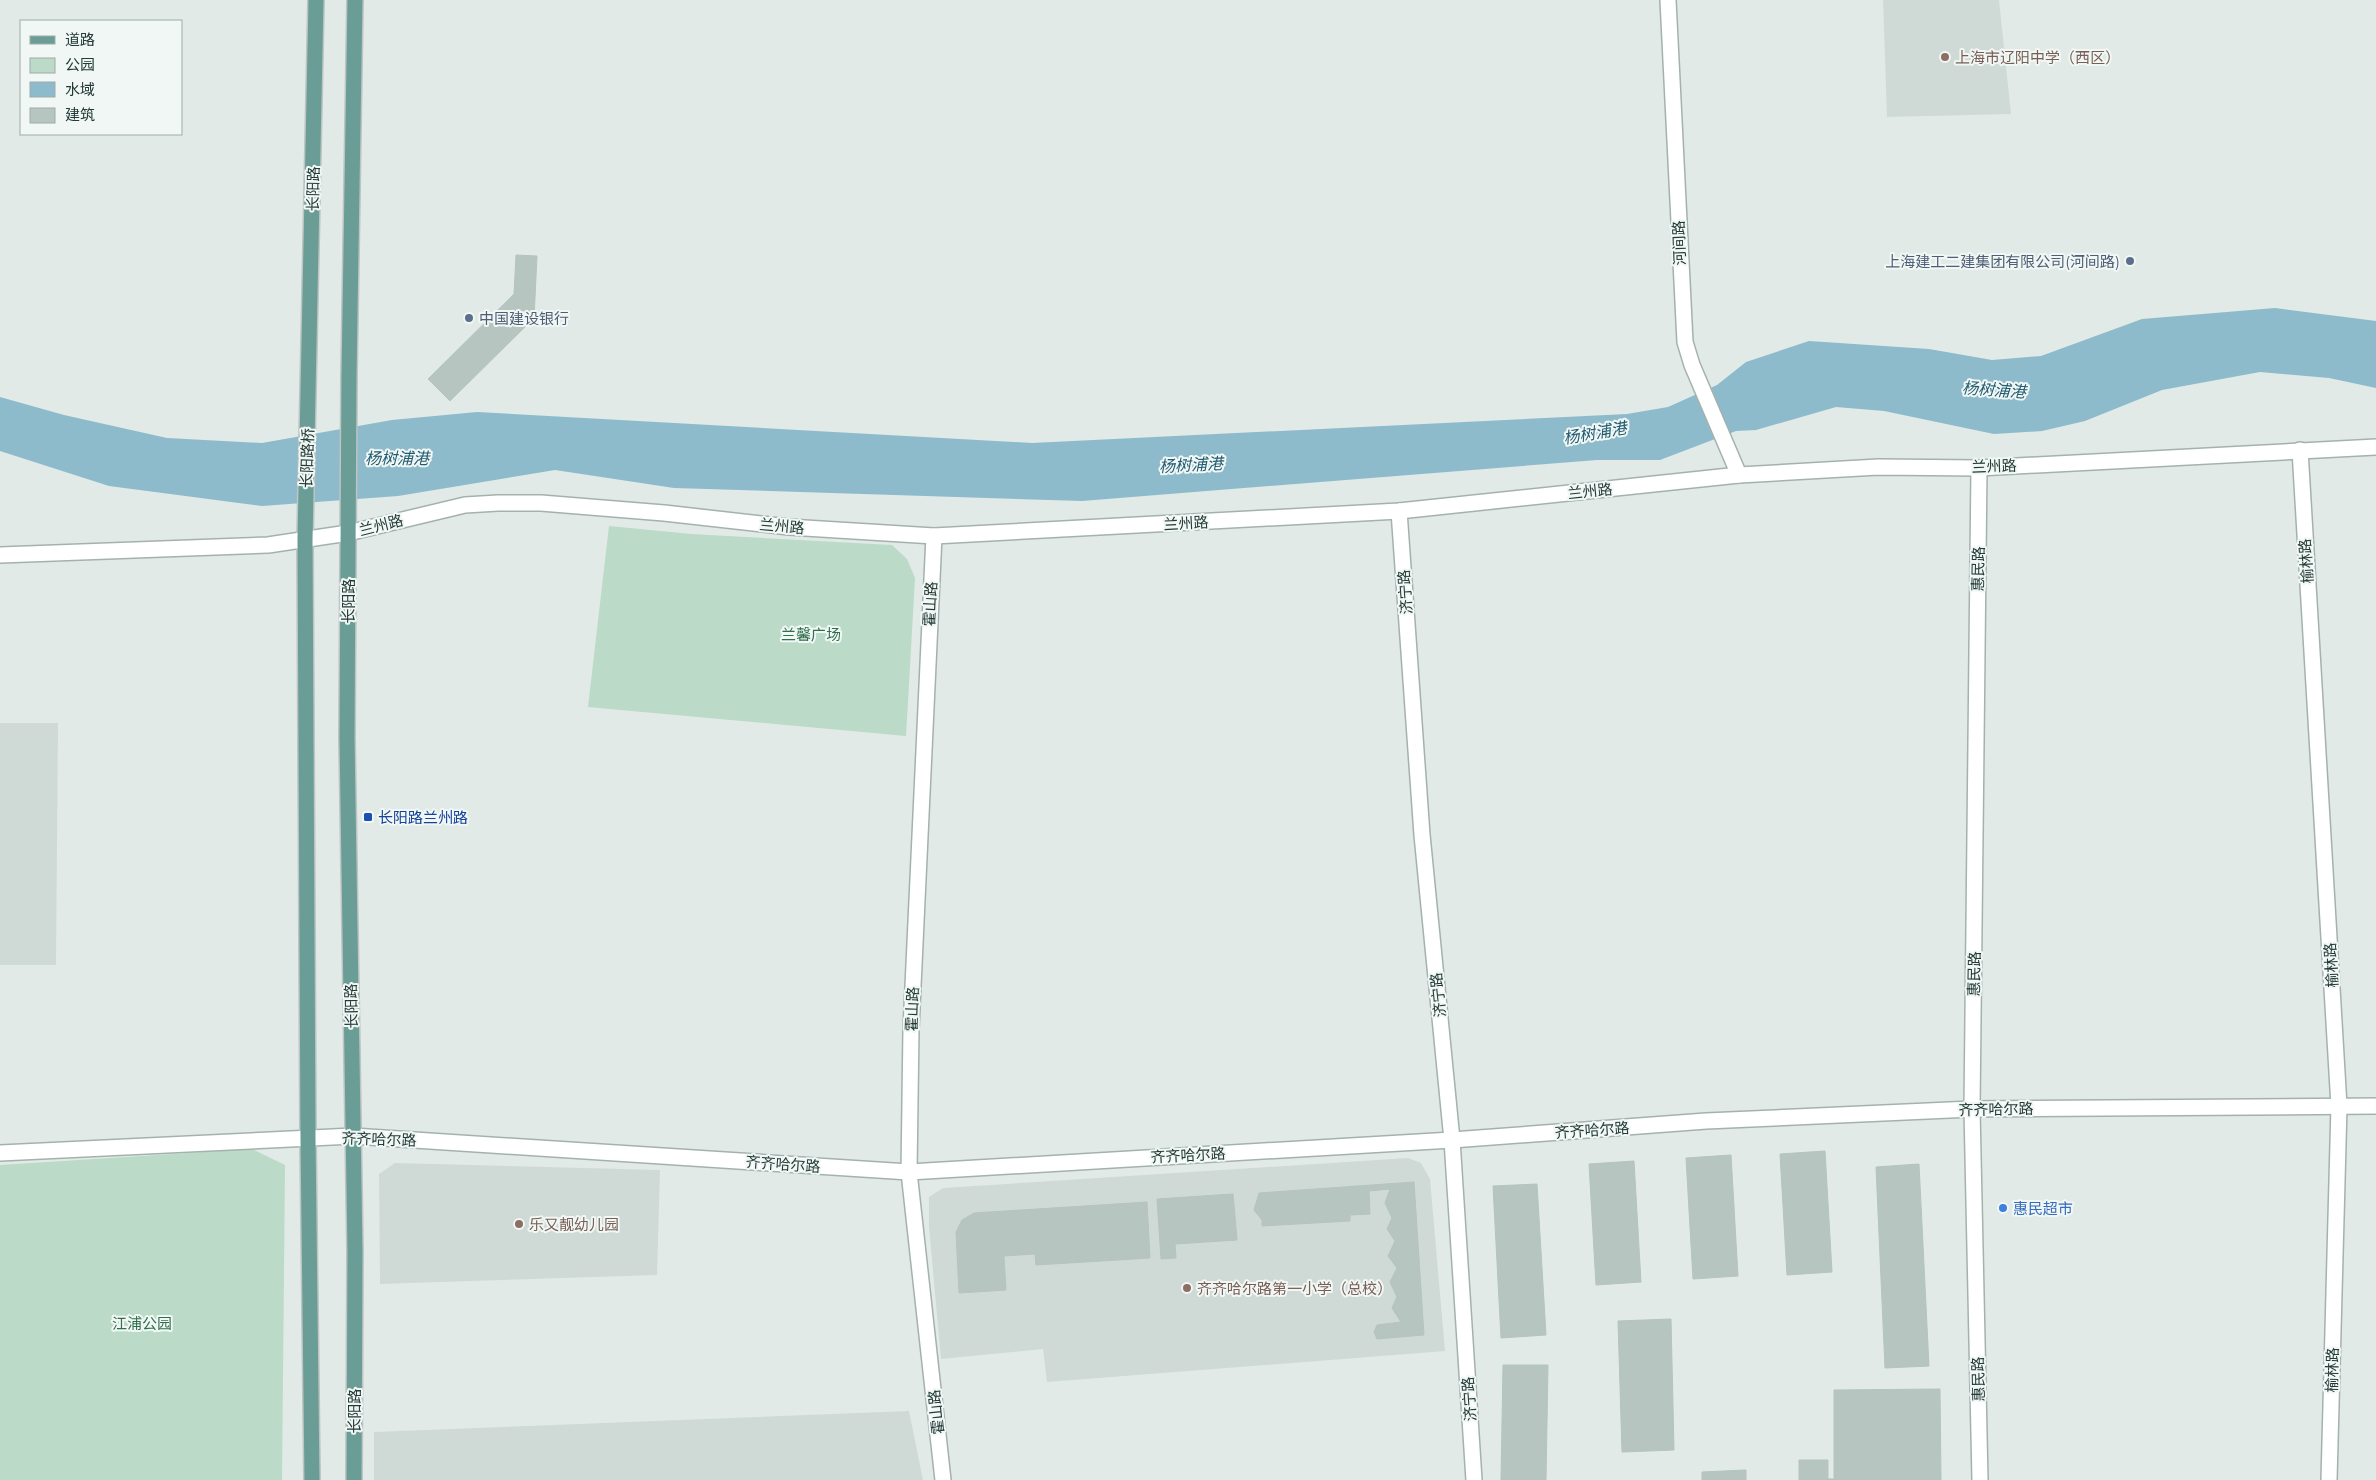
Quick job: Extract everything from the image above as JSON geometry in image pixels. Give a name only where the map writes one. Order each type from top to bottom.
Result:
[{"type":"main road","name":"长阳路","points":[[310,377],[316,0]]},
{"type":"main road","points":[[348,533],[355,0]]},
{"type":"main road","name":"长阳路桥","points":[[305,540],[310,377]]},
{"type":"main road","name":"长阳路","points":[[348,533],[347,738],[353,1136],[354,1480]]},
{"type":"main road","points":[[305,540],[312,1480]]},
{"type":"street","name":"河间路","points":[[1668,0],[1684,342],[1739,475]]},
{"type":"street","name":"兰州路","points":[[0,555],[268,545],[348,533],[465,505],[498,502],[542,503],[664,513],[789,527],[934,536],[1400,511],[1739,475],[1878,467],[1979,468],[2376,447]]},
{"type":"street","name":"榆林路","points":[[2300,450],[2339,1106],[2329,1480]]},
{"type":"street","name":"惠民路","points":[[1979,468],[1972,1109],[1980,1480]]},
{"type":"street","name":"济宁路","points":[[1400,511],[1422,835],[1452,1140],[1474,1480]]},
{"type":"street","name":"霍山路","points":[[934,536],[911,1028],[908,1172],[943,1480]]},
{"type":"street","name":"齐齐哈尔路","points":[[0,1153],[353,1136],[908,1172],[1452,1140],[1706,1122],[1972,1109],[2376,1106]]},
{"type":"shaded area","name":"上海市辽阳中学（西区）","points":[[1883,0],[1999,0],[2011,114],[1887,117]]},
{"type":"shaded area","points":[[0,723],[58,723],[56,965],[0,965]]},
{"type":"shaded area","name":"齐齐哈尔路第一小学（总校）","points":[[1408,1158],[1421,1163],[1430,1179],[1445,1351],[1047,1382],[1043,1349],[941,1359],[929,1227],[929,1197],[943,1188]]},
{"type":"shaded area","name":"乐又靓幼儿园","points":[[395,1163],[660,1170],[657,1275],[380,1284],[379,1174]]},
{"type":"shaded area","points":[[909,1411],[923,1480],[374,1480],[374,1432]]},
{"type":"green space","name":"兰馨广场","points":[[609,526],[691,534],[892,545],[907,559],[915,578],[906,736],[588,707]]},
{"type":"green space","name":"江浦公园","points":[[252,1149],[285,1165],[282,1480],[0,1480],[0,1165]]},
{"type":"water","name":"杨树浦港","points":[[2275,308],[2376,321],[2376,388],[2329,378],[2260,372],[2162,390],[2085,421],[2042,431],[1994,434],[1884,411],[1836,407],[1756,430],[1736,431],[1660,460],[1597,460],[1082,501],[674,488],[555,470],[398,496],[262,506],[109,486],[0,451],[0,397],[64,415],[167,438],[262,443],[392,420],[477,412],[1032,443],[1627,414],[1668,407],[1717,385],[1746,362],[1809,341],[1929,349],[1992,360],[2041,356],[2142,319]]},
{"type":"building","points":[[516,255],[537,256],[534,318],[450,401],[428,379],[514,294]]},
{"type":"building","points":[[1825,1151],[1832,1272],[1787,1275],[1780,1154]]},
{"type":"building","points":[[1731,1155],[1738,1276],[1693,1279],[1686,1158]]},
{"type":"building","points":[[1634,1161],[1641,1282],[1596,1285],[1589,1164]]},
{"type":"building","points":[[1919,1164],[1929,1366],[1885,1368],[1876,1167]]},
{"type":"building","points":[[1414,1182],[1424,1335],[1377,1339],[1374,1332],[1377,1325],[1401,1322],[1392,1308],[1397,1297],[1390,1282],[1397,1268],[1388,1256],[1395,1241],[1387,1229],[1392,1218],[1385,1203],[1390,1189],[1369,1191],[1370,1214],[1350,1215],[1350,1221],[1262,1226],[1262,1220],[1254,1210],[1259,1193]]},
{"type":"building","points":[[1537,1184],[1546,1335],[1501,1338],[1493,1186]]},
{"type":"building","points":[[1233,1194],[1237,1240],[1175,1244],[1176,1258],[1161,1259],[1157,1199]]},
{"type":"building","points":[[1147,1202],[1150,1258],[1036,1265],[1035,1254],[1004,1256],[1006,1290],[959,1293],[956,1232],[962,1220],[974,1213]]},
{"type":"building","points":[[1671,1319],[1674,1450],[1622,1452],[1618,1321]]},
{"type":"building","points":[[1503,1365],[1548,1365],[1546,1480],[1501,1480]]},
{"type":"building","points":[[1940,1389],[1941,1480],[1799,1480],[1799,1460],[1828,1460],[1828,1479],[1834,1479],[1834,1390]]},
{"type":"building","points":[[1746,1470],[1746,1480],[1702,1480],[1702,1472]]},
{"type":"place","name":"上海市辽阳中学（西区）","points":[[1945,57]]},
{"type":"place","name":"上海建工二建集团有限公司(河间路)","points":[[2130,261]]},
{"type":"place","name":"中国建设银行","points":[[469,318]]},
{"type":"place","name":"长阳路兰州路","points":[[368,817]]},
{"type":"place","name":"惠民超市","points":[[2003,1208]]},
{"type":"place","name":"乐又靓幼儿园","points":[[519,1224]]},
{"type":"place","name":"齐齐哈尔路第一小学（总校）","points":[[1187,1288]]}]
